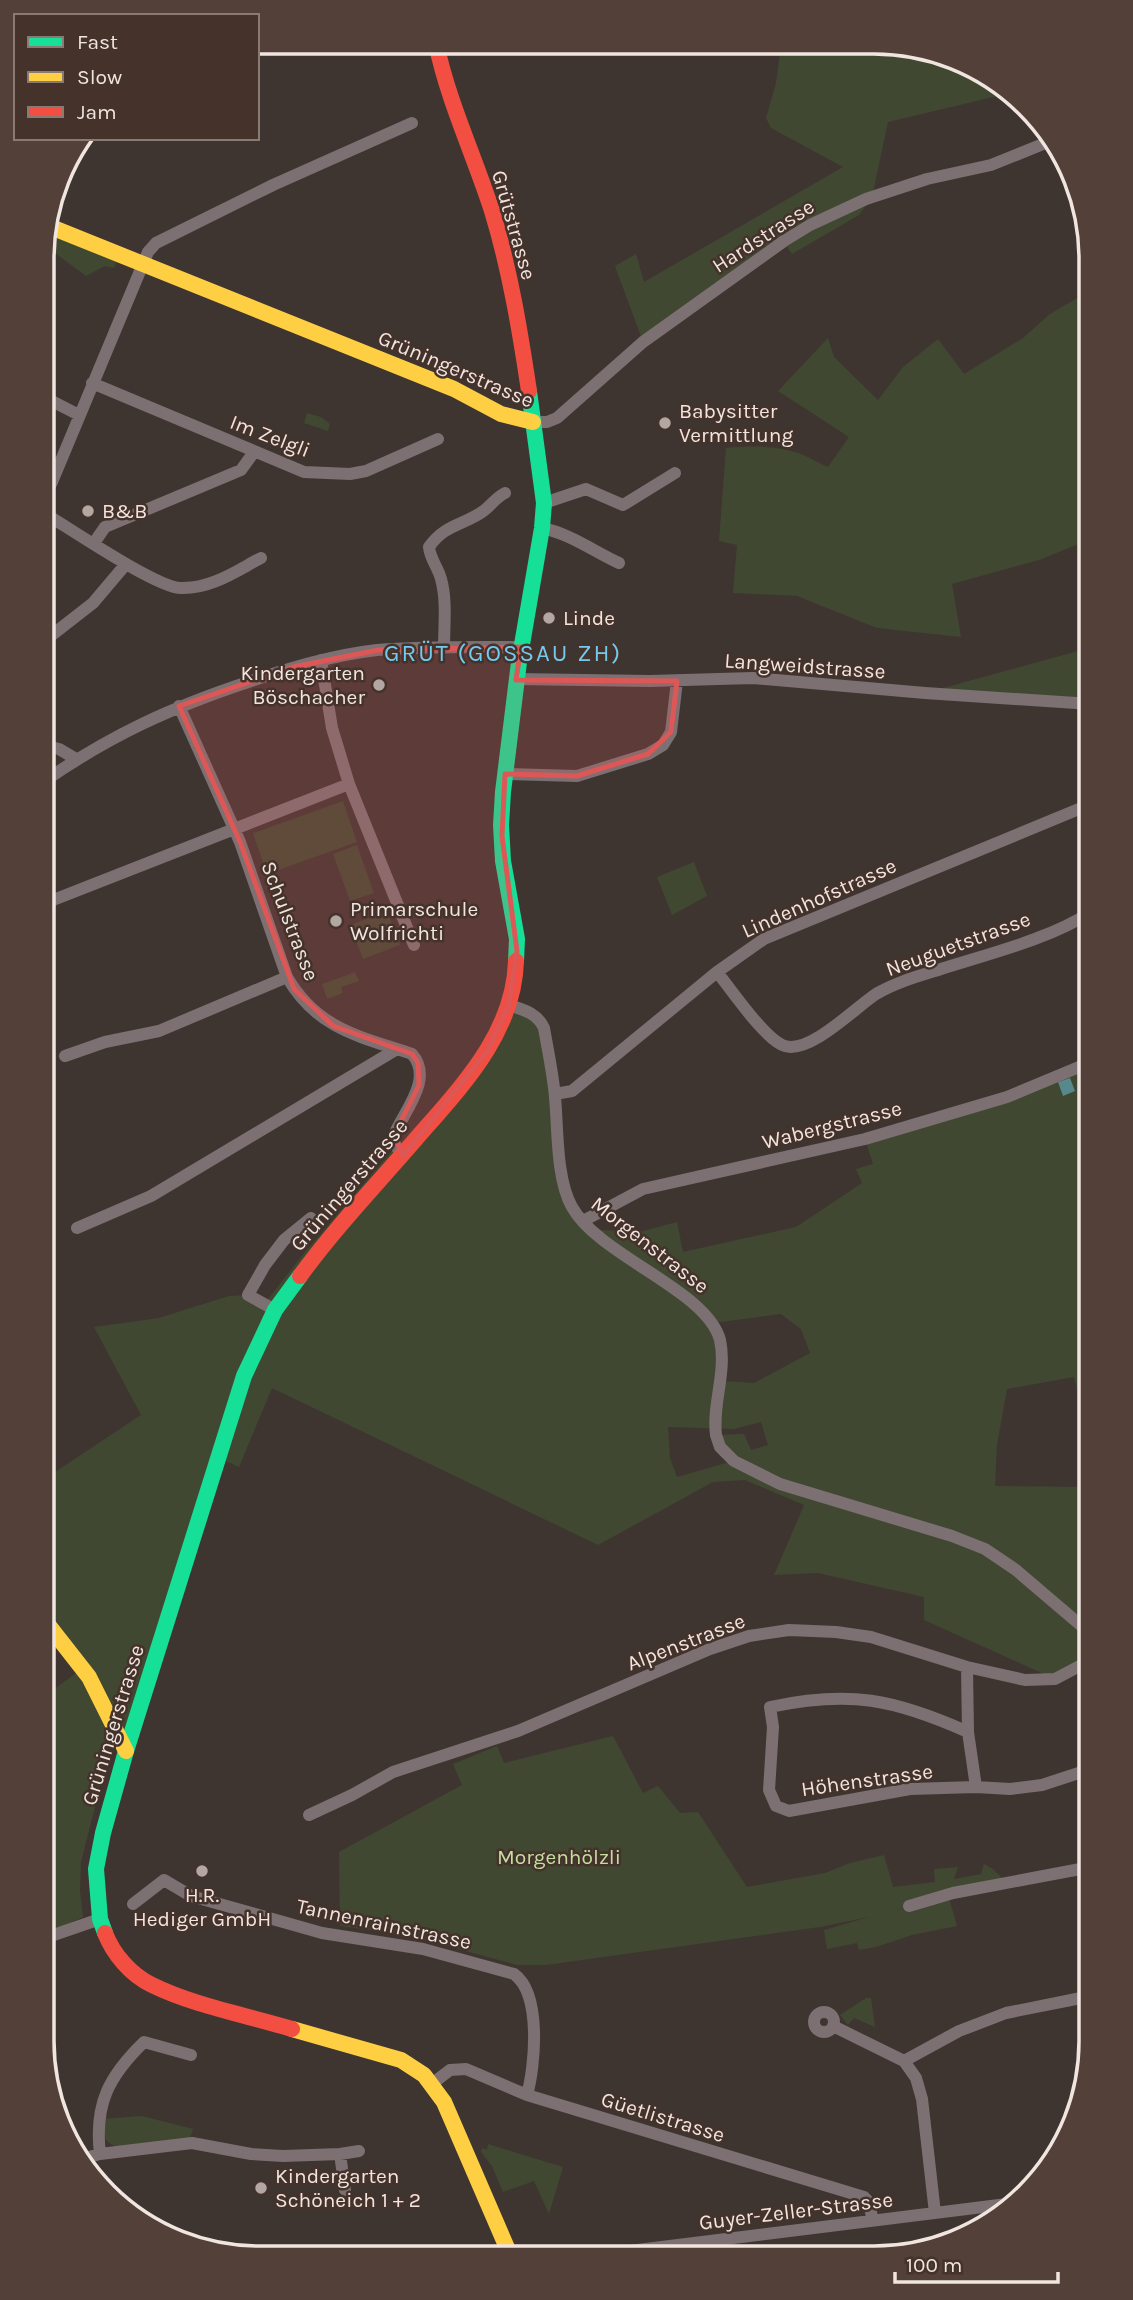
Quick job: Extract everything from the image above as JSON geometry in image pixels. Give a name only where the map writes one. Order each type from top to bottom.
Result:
[{"type":"main road","name":"Grütstrasse","points":[[439,55],[453,108],[493,214],[516,316],[533,422]]},
{"type":"main road","name":"Grüningerstrasse","points":[[57,230],[454,389],[501,415],[533,422],[544,503],[516,680],[501,825],[503,861],[517,951],[515,981],[509,1005],[500,1028],[474,1071],[312,1260],[275,1310],[244,1376],[126,1751],[98,1854],[96,1885],[100,1919],[109,1943],[116,1955],[136,1975],[150,1984],[196,2001],[401,2060],[421,2072],[433,2083],[453,2120],[506,2246]]},
{"type":"main road","points":[[54,1633],[89,1677],[126,1751]]},
{"type":"street","points":[[55,475],[142,265],[156,243],[273,185],[412,124]]},
{"type":"street","name":"Hardstrasse","points":[[533,422],[547,422],[557,418],[643,342],[783,241],[810,225],[866,200],[927,179],[991,165],[1043,144]]},
{"type":"street","name":"Im Zelgli","points":[[92,383],[304,472],[350,474],[366,471],[438,439]]},
{"type":"street","points":[[55,403],[79,415]]},
{"type":"street","points":[[94,543],[105,527],[241,470],[254,452]]},
{"type":"street","points":[[544,503],[586,489],[623,505],[675,473]]},
{"type":"street","points":[[444,648],[441,577],[429,547],[435,538],[452,526],[482,512],[496,497],[505,494]]},
{"type":"street","points":[[55,520],[126,564],[178,589],[211,584],[261,558]]},
{"type":"street","points":[[542,528],[573,538],[598,554],[619,563]]},
{"type":"street","points":[[55,633],[93,603],[126,564]]},
{"type":"street","points":[[55,774],[136,726],[179,706],[293,667],[378,650],[521,647]]},
{"type":"street","points":[[321,660],[332,728],[349,783],[414,945]]},
{"type":"street","name":"Langweidstrasse","points":[[516,680],[677,681],[753,678],[1079,703]]},
{"type":"street","points":[[505,774],[577,776],[648,754],[663,745],[671,732],[677,681]]},
{"type":"street","name":"Schulstrasse","points":[[179,706],[240,842],[287,977],[300,998],[324,1020],[343,1031],[412,1054],[418,1063],[421,1073],[419,1085],[394,1135],[394,1143],[403,1156]]},
{"type":"street","points":[[55,748],[76,760]]},
{"type":"street","points":[[55,899],[349,783]]},
{"type":"street","name":"Lindenhofstrasse","points":[[555,1094],[572,1091],[717,972],[764,939],[1079,809]]},
{"type":"street","name":"Neuguetstrasse","points":[[717,972],[767,1034],[786,1047],[801,1046],[836,1026],[876,995],[902,981],[1028,941],[1079,918]]},
{"type":"street","points":[[65,1056],[105,1041],[159,1031],[287,977]]},
{"type":"street","name":"Morgenstrasse","points":[[509,1005],[530,1012],[540,1019],[544,1028],[555,1094],[561,1167],[569,1203],[583,1221],[612,1246],[697,1306],[712,1323],[723,1357],[716,1435],[720,1447],[734,1461],[780,1484],[953,1536],[985,1549],[1016,1570],[1078,1623]]},
{"type":"street","points":[[77,1228],[150,1196],[397,1049]]},
{"type":"street","name":"Wabergstrasse","points":[[583,1221],[643,1189],[865,1139],[1007,1097],[1079,1067]]},
{"type":"street","points":[[275,1310],[248,1295],[265,1265],[284,1240],[311,1218]]},
{"type":"street","name":"Alpenstrasse","points":[[309,1815],[352,1796],[393,1772],[518,1731],[710,1649],[749,1636],[789,1630],[871,1637],[967,1667],[1025,1680],[1055,1679],[1078,1667]]},
{"type":"street","points":[[967,1667],[968,1732],[976,1787]]},
{"type":"street","name":"Höhenstrasse","points":[[968,1732],[903,1706],[873,1700],[814,1699],[770,1707],[773,1727],[769,1790],[776,1806],[789,1811],[910,1789],[1010,1789],[1042,1785],[1078,1773]]},
{"type":"street","points":[[909,1906],[953,1893],[1078,1869]]},
{"type":"street","name":"Tannenrainstrasse","points":[[133,1904],[163,1880],[191,1896],[321,1933],[423,1949],[514,1974],[520,1978],[527,1992],[534,2045],[532,2077],[527,2095]]},
{"type":"street","points":[[54,1935],[100,1919]]},
{"type":"street","points":[[904,2061],[959,2031],[1006,2013],[1078,1999]]},
{"type":"street","points":[[833,2026],[904,2061],[916,2078],[920,2087],[935,2213]]},
{"type":"street","points":[[100,2154],[97,2131],[100,2108],[123,2063],[144,2042],[191,2055]]},
{"type":"street","name":"Güetlistrasse","points":[[433,2083],[450,2070],[461,2068],[527,2095],[856,2194],[870,2203],[872,2220]]},
{"type":"street","points":[[90,2157],[192,2143],[251,2154],[283,2156],[359,2151]]},
{"type":"street","points":[[340,2154],[345,2190]]},
{"type":"street","name":"Guyer-Zeller-Strasse","points":[[668,2246],[995,2205]]},
{"type":"highlighted area","points":[[521,647],[516,680],[677,681],[671,732],[648,754],[577,776],[505,774],[502,836],[517,951],[509,1005],[488,1050],[403,1156],[394,1135],[419,1085],[418,1063],[412,1054],[333,1026],[294,989],[240,842],[179,706],[293,667],[378,650]]},
{"type":"green space","points":[[780,54],[874,54],[914,58],[940,65],[964,75],[997,96],[888,122],[872,197],[859,215],[792,254],[784,242],[643,342],[615,266],[636,254],[644,282],[843,167],[771,128],[766,118],[776,83]]},
{"type":"green space","points":[[56,235],[119,256],[114,268],[105,266],[86,276],[55,253]]},
{"type":"green space","points":[[1079,297],[1079,544],[1039,560],[952,584],[961,637],[877,628],[797,596],[733,593],[737,545],[719,541],[726,448],[771,447],[802,454],[828,467],[849,437],[778,391],[828,338],[834,357],[878,400],[903,367],[938,339],[964,374],[1023,338],[1050,314]]},
{"type":"green space","points":[[307,413],[321,417],[330,424],[328,431],[304,423]]},
{"type":"green space","points":[[1079,650],[1079,703],[925,693]]},
{"type":"green space","points":[[343,801],[357,842],[267,874],[253,833]]},
{"type":"green space","points":[[357,845],[374,893],[350,901],[333,854]]},
{"type":"green space","points":[[694,862],[707,896],[672,915],[657,877]]},
{"type":"green space","points":[[387,911],[400,945],[363,959],[350,925]]},
{"type":"green space","points":[[355,972],[359,981],[341,987],[343,993],[327,999],[322,984]]},
{"type":"green space","points":[[509,1005],[540,1019],[569,1203],[593,1230],[643,1231],[677,1222],[683,1252],[796,1227],[862,1183],[856,1169],[873,1164],[865,1139],[1007,1097],[1079,1067],[1078,1395],[1074,1377],[1007,1389],[997,1445],[995,1486],[1078,1487],[1078,1667],[1055,1679],[924,1620],[924,1597],[818,1573],[774,1575],[804,1505],[745,1480],[713,1482],[598,1545],[272,1388],[239,1467],[217,1457],[126,1751],[54,1637],[54,1472],[141,1415],[94,1327],[159,1318],[229,1296],[248,1295],[265,1303],[396,1146],[402,1155],[474,1071]],"holes":[[[781,1314],[801,1329],[810,1353],[754,1383],[721,1381],[713,1323]],[[761,1422],[768,1445],[751,1450],[744,1434],[716,1435],[733,1461],[677,1477],[670,1458],[668,1427],[734,1429]]]},
{"type":"green space","points":[[79,1671],[108,1726],[101,1783],[81,1862],[83,1917],[54,1930],[54,1689]]},
{"type":"green space","name":"Morgenhölzli","points":[[613,1736],[643,1793],[658,1786],[680,1813],[698,1812],[747,1887],[825,1873],[850,1863],[884,1855],[893,1887],[935,1882],[934,1869],[958,1867],[954,1879],[981,1874],[984,1864],[1006,1882],[887,1913],[949,1898],[957,1926],[859,1950],[857,1943],[827,1949],[824,1930],[869,1917],[820,1927],[546,1965],[517,1965],[406,1935],[340,1926],[339,1852],[462,1785],[453,1764],[497,1746],[504,1763]]},
{"type":"green space","points":[[866,1998],[871,1998],[875,2027],[854,2018],[848,2025],[840,2015]]},
{"type":"green space","points":[[142,2116],[193,2129],[190,2138],[117,2147],[106,2140],[101,2119]]},
{"type":"green space","points":[[488,2144],[563,2167],[549,2214],[534,2181],[503,2192],[492,2166],[481,2152],[482,2148],[487,2150]]},
{"type":"water","points":[[1070,1078],[1075,1091],[1063,1096],[1058,1082]]},
{"type":"traffic: fast","points":[[516,961],[517,939],[503,861],[501,825],[519,662],[544,503],[529,391]]},
{"type":"traffic: fast","points":[[105,1933],[100,1919],[96,1869],[126,1751],[244,1376],[275,1310],[300,1276]]},
{"type":"traffic: slow","points":[[57,229],[454,389],[501,414],[533,422]]},
{"type":"traffic: slow","points":[[54,1633],[89,1677],[126,1751]]},
{"type":"traffic: slow","points":[[292,2029],[401,2060],[424,2075],[444,2102],[506,2246]]},
{"type":"traffic: jam","points":[[439,55],[498,233],[514,301],[529,391]]},
{"type":"traffic: jam","points":[[300,1276],[482,1058],[506,1012],[513,988],[516,961]]},
{"type":"traffic: jam","points":[[105,1933],[124,1963],[137,1976],[152,1985],[203,2004],[292,2029]]},
{"type":"place","name":"Babysitter Vermittlung","points":[[665,423]]},
{"type":"place","name":"B&B","points":[[88,511]]},
{"type":"place","name":"Linde","points":[[549,618]]},
{"type":"place","name":"Kindergarten Böschacher","points":[[379,685]]},
{"type":"place","name":"Primarschule Wolfrichti","points":[[336,921]]},
{"type":"place","name":"H.R. Hediger GmbH","points":[[202,1871]]},
{"type":"place","name":"Kindergarten Schöneich 1 + 2","points":[[261,2188]]},
{"type":"district","name":"GRÜT (GOSSAU ZH)","points":[[503,653]]}]
